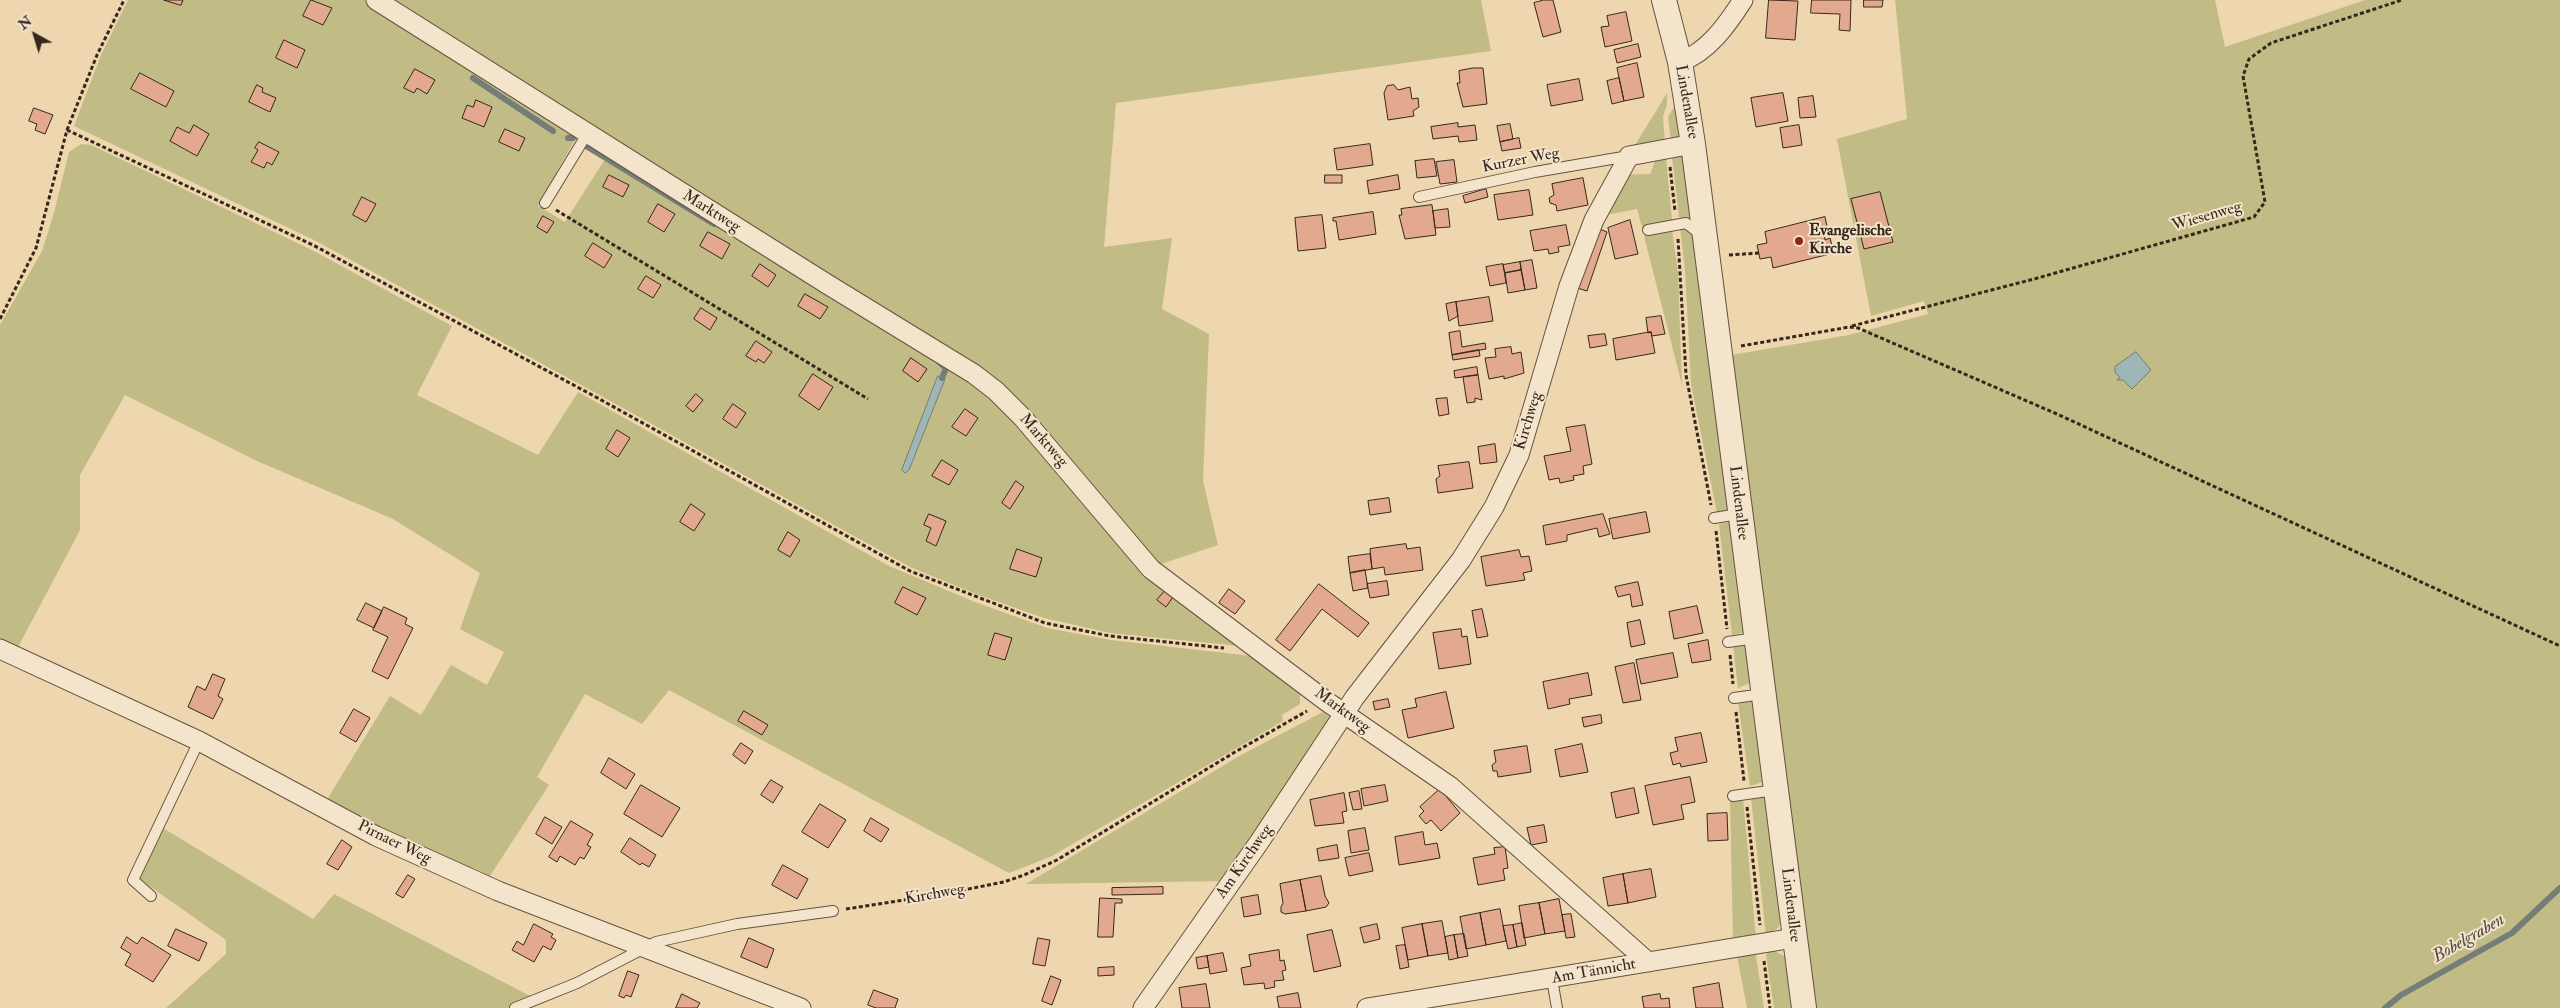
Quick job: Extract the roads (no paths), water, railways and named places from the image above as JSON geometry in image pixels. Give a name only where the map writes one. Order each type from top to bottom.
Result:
[{"type":"street","name":"Marktweg","points":[[376,0],[826,284],[962,366],[996,391],[1024,418],[1151,569],[1326,701],[1451,787],[1648,962]]},
{"type":"street","name":"Lindenallee","points":[[1664,0],[1680,62],[1705,230],[1804,1008]]},
{"type":"street","points":[[1680,62],[1705,49],[1732,17],[1743,0]]},
{"type":"street","points":[[1629,156],[1693,144]]},
{"type":"street","name":"Kirchweg","points":[[1344,714],[1461,560],[1494,507],[1519,455],[1569,286],[1594,220],[1629,156]]},
{"type":"street","name":"Pirnaer Weg","points":[[0,649],[199,740],[376,836],[498,891],[801,1008]]},
{"type":"street","name":"Am Kirchweg","points":[[1143,1008],[1260,841],[1344,714]]},
{"type":"street","name":"Am Tännicht","points":[[1367,1008],[1395,1006],[1794,938]]},
{"type":"lane","points":[[545,203],[587,134]]},
{"type":"lane","name":"Kurzer Weg","points":[[1419,198],[1535,172],[1629,156]]},
{"type":"lane","points":[[1648,230],[1686,223],[1695,230],[1705,230]]},
{"type":"lane","points":[[1714,518],[1740,514]]},
{"type":"lane","points":[[1728,642],[1756,638]]},
{"type":"lane","points":[[1734,698],[1763,694]]},
{"type":"lane","points":[[151,896],[133,880],[199,740]]},
{"type":"lane","points":[[1732,796],[1775,790]]},
{"type":"lane","points":[[515,1008],[577,983],[646,949],[656,942],[737,924],[833,911]]},
{"type":"lane","points":[[1552,979],[1557,1008]]},
{"type":"water","points":[[2136,352],[2151,370],[2132,389],[2123,380],[2117,380],[2120,378],[2115,372],[2115,367]]},
{"type":"water","points":[[938,376],[945,379],[909,470],[905,473],[902,470]]},
{"type":"waterway","points":[[473,78],[553,131]]},
{"type":"waterway","points":[[568,138],[573,138]]},
{"type":"waterway","points":[[586,146],[714,224]]},
{"type":"waterway","points":[[940,363],[946,368],[942,378]]},
{"type":"waterway","name":"Bobelgraben","points":[[2385,1008],[2401,995],[2512,933],[2560,888]]},
{"type":"place","name":"Evangelische Kirche","points":[[1799,241]]}]
